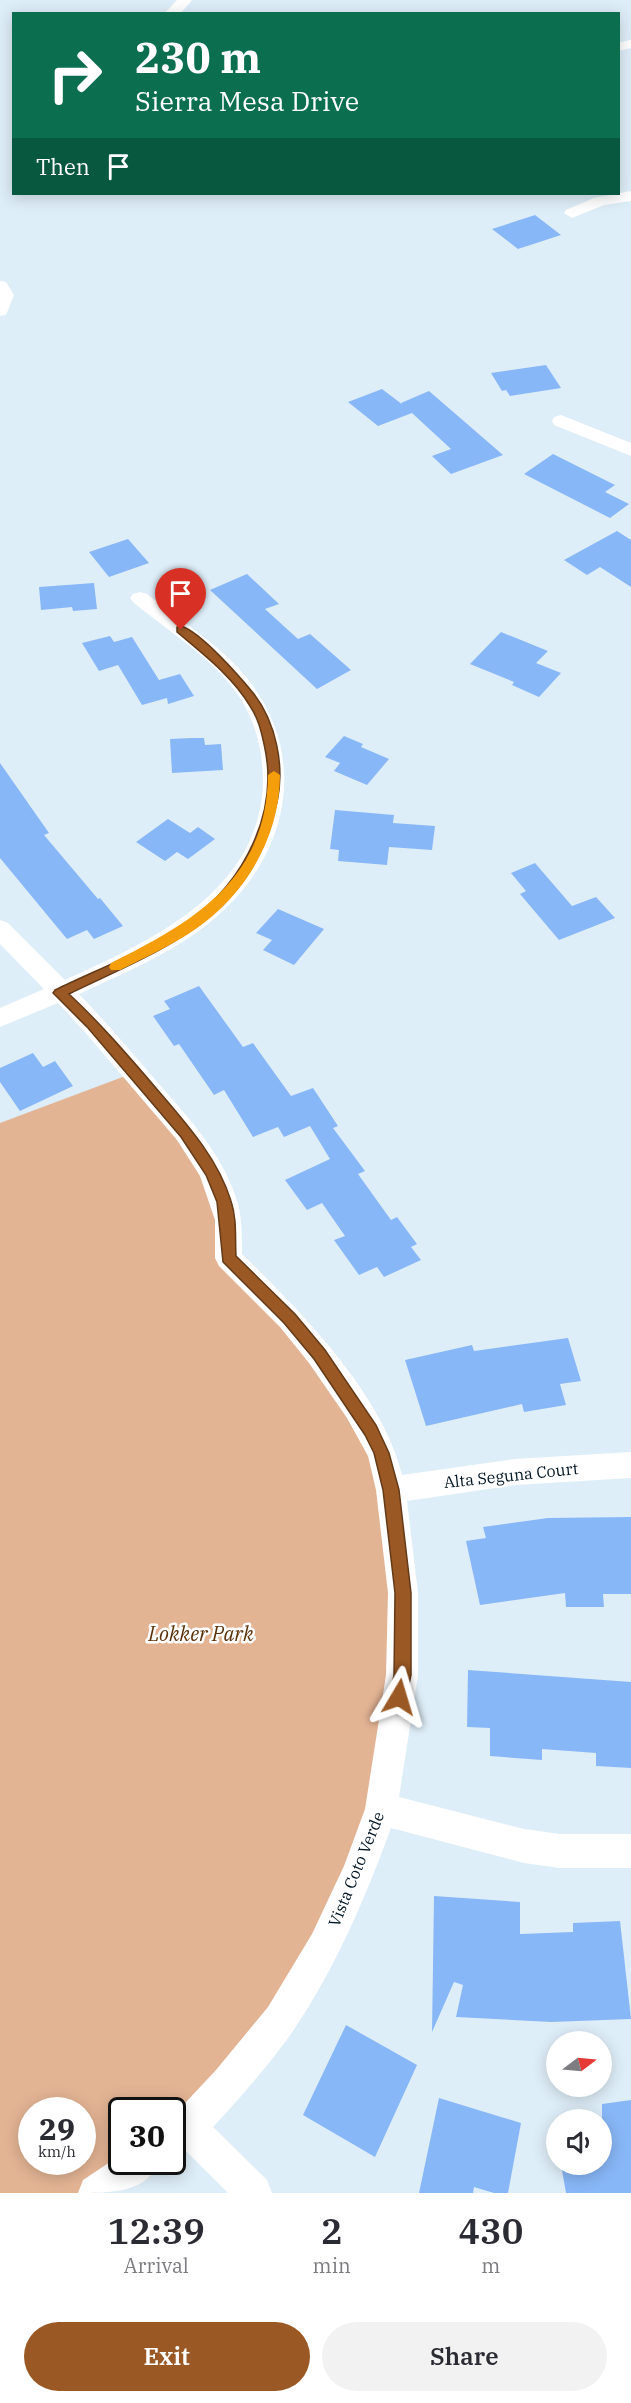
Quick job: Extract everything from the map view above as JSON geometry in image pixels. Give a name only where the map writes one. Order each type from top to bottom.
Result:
[{"type":"street","points":[[173,12],[185,0]]},
{"type":"street","points":[[572,213],[600,201],[631,196]]},
{"type":"street","points":[[0,286],[5,291],[6,297],[0,312]]},
{"type":"street","points":[[561,421],[631,450]]},
{"type":"street","points":[[0,1018],[60,993],[171,939],[214,908],[248,867],[265,832],[274,790],[274,762],[264,722],[255,704],[228,670],[140,598]]},
{"type":"street","name":"Vista Coto Verde","points":[[0,929],[60,993],[93,1024],[136,1072],[199,1153],[212,1172],[225,1202],[229,1258],[290,1319],[319,1354],[357,1409],[382,1453],[391,1490],[403,1593],[402,1675],[381,1809],[358,1872],[324,1946],[286,2010],[229,2083],[186,2128]]},
{"type":"street","name":"Alta Seguna Court","points":[[391,1490],[515,1472],[631,1465]]},
{"type":"street","points":[[381,1809],[524,1846],[597,1853],[631,1851]]},
{"type":"street","points":[[186,2139],[254,2193]]},
{"type":"street","points":[[96,2193],[122,2175]]},
{"type":"green space","name":"Lokker Park","points":[[136,1072],[186,1133],[229,1258],[358,1409],[403,1593],[381,1809],[324,1946],[186,2122],[186,2097],[108,2097],[108,2175],[122,2175],[96,2193],[0,2193],[0,1123]]},
{"type":"building","points":[[535,215],[561,235],[518,249],[492,229]]},
{"type":"building","points":[[546,365],[561,388],[510,396],[506,390],[502,391],[491,373]]},
{"type":"building","points":[[382,389],[403,405],[401,403],[429,391],[503,455],[451,474],[432,456],[451,449],[412,413],[378,426],[348,402]]},
{"type":"building","points":[[553,454],[615,485],[605,492],[629,504],[610,518],[524,474]]},
{"type":"building","points":[[617,531],[631,540],[631,587],[600,567],[587,575],[564,560]]},
{"type":"building","points":[[128,539],[149,563],[109,577],[89,552]]},
{"type":"building","points":[[247,574],[279,604],[265,609],[298,639],[310,634],[351,670],[317,689],[210,590]]},
{"type":"building","points":[[94,583],[97,609],[73,611],[72,607],[41,610],[39,587]]},
{"type":"building","points":[[501,632],[548,651],[536,663],[561,673],[539,697],[512,685],[514,682],[470,664]]},
{"type":"building","points":[[110,636],[114,642],[132,637],[159,680],[180,674],[194,696],[168,704],[167,698],[142,705],[118,665],[99,671],[82,643]]},
{"type":"building","points":[[344,736],[363,744],[361,747],[389,759],[367,785],[334,771],[340,763],[325,757]]},
{"type":"building","points":[[204,738],[205,745],[221,744],[223,770],[172,773],[170,739]]},
{"type":"building","points":[[0,763],[49,833],[44,835],[123,926],[94,939],[87,930],[67,939],[0,858]]},
{"type":"building","points":[[335,810],[394,815],[393,823],[435,826],[432,850],[389,847],[387,865],[338,861],[339,850],[330,849]]},
{"type":"building","points":[[168,819],[190,833],[198,827],[215,839],[188,859],[177,852],[165,861],[136,842]]},
{"type":"building","points":[[535,863],[572,906],[596,897],[615,918],[559,940],[520,894],[526,891],[511,873]]},
{"type":"building","points":[[278,909],[324,929],[294,965],[263,950],[272,940],[256,933]]},
{"type":"building","points":[[199,986],[243,1047],[253,1043],[291,1096],[313,1088],[338,1126],[333,1128],[365,1171],[358,1174],[391,1220],[397,1217],[417,1244],[411,1247],[421,1260],[384,1277],[377,1267],[359,1275],[334,1240],[345,1236],[322,1203],[307,1210],[285,1180],[330,1159],[310,1126],[284,1137],[278,1127],[253,1137],[224,1090],[214,1095],[179,1044],[174,1046],[153,1016],[170,1009],[164,1001]]},
{"type":"building","points":[[33,1053],[43,1067],[55,1061],[73,1086],[20,1111],[0,1082],[0,1068]]},
{"type":"building","points":[[568,1338],[581,1381],[560,1384],[566,1405],[524,1412],[522,1404],[426,1426],[405,1360],[472,1345],[474,1351]]},
{"type":"building","points":[[631,1517],[631,1594],[603,1594],[604,1607],[566,1607],[565,1593],[480,1605],[466,1541],[486,1538],[483,1527],[548,1518]]},
{"type":"building","points":[[468,1670],[631,1682],[631,1768],[596,1766],[596,1753],[542,1749],[542,1760],[490,1756],[490,1728],[467,1727]]},
{"type":"building","points":[[434,1896],[520,1902],[520,1934],[573,1932],[573,1923],[620,1921],[631,2019],[551,2022],[456,2017],[463,1985],[454,1982],[432,2032]]},
{"type":"building","points":[[346,2025],[417,2065],[375,2157],[303,2115]]},
{"type":"building","points":[[439,2098],[521,2123],[508,2193],[494,2193],[474,2187],[473,2193],[419,2193]]},
{"type":"building","points":[[631,2100],[631,2193],[566,2193],[563,2175],[612,2175],[612,2109],[602,2109],[602,2104]]},
{"type":"slow traffic","points":[[115,967],[171,939],[194,924],[214,908],[234,886],[248,867],[265,832],[271,810],[274,775]]},
{"type":"route","points":[[181,630],[228,670],[243,686],[264,722],[271,742],[274,762],[274,790],[265,832],[248,867],[234,886],[214,908],[194,924],[138,956],[60,993],[93,1024],[186,1133],[212,1172],[225,1202],[229,1258],[290,1319],[319,1354],[371,1430],[382,1453],[391,1490],[403,1593],[402,1675],[399,1697]]}]
